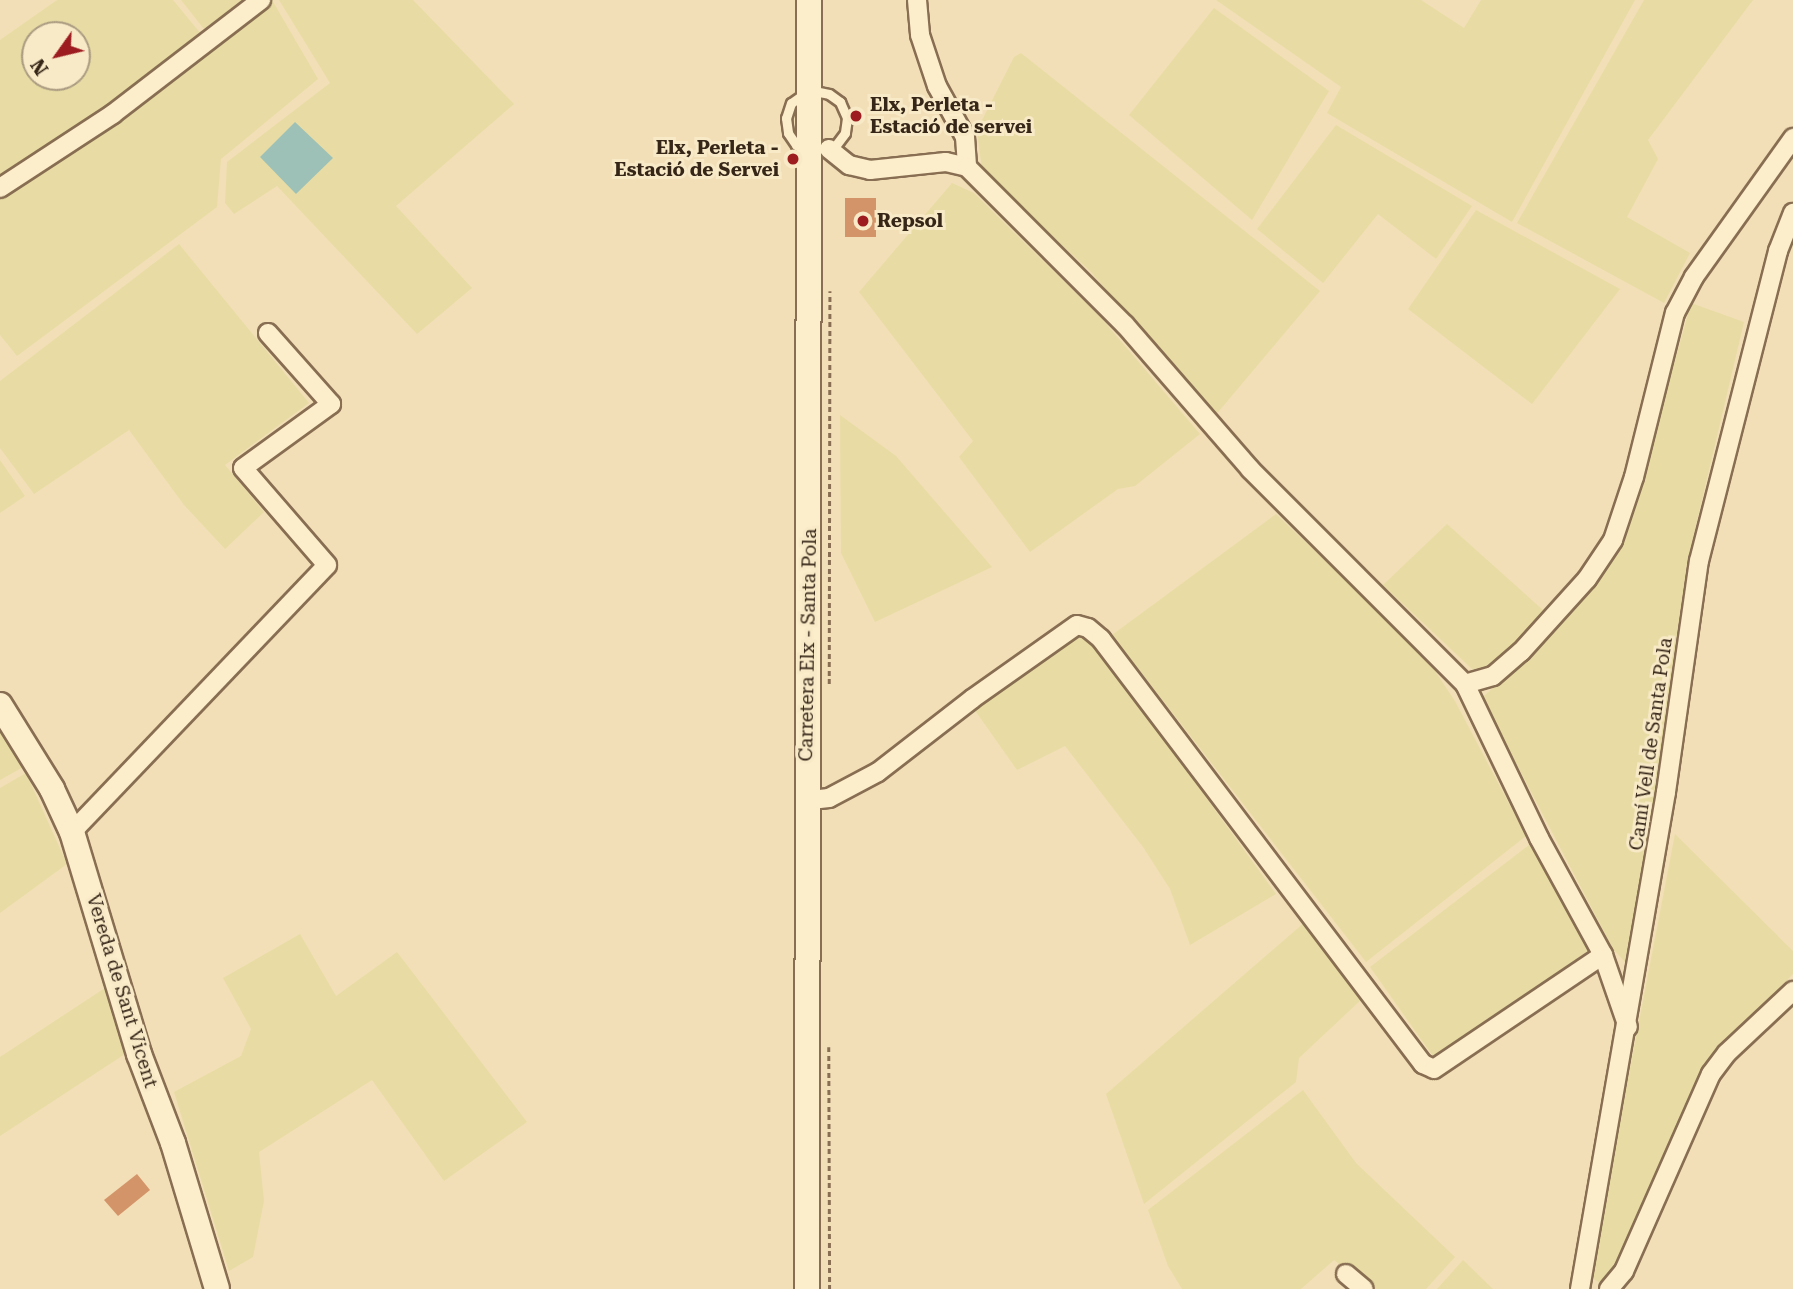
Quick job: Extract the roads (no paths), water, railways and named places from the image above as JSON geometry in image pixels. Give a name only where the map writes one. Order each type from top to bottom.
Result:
[{"type":"main road","name":"Carretera Elx - Santa Pola","points":[[809,0],[818,151],[821,1289]]},
{"type":"main road","name":"Carretera Elx - Santa Pola","points":[[814,92],[819,0]]},
{"type":"main road","name":"Carretera Elx - Santa Pola","points":[[807,1289],[809,1096],[805,821],[818,151]]},
{"type":"main road","name":"Vereda de Sant Vicent","points":[[0,705],[52,789],[72,832],[139,1054],[173,1143],[217,1289]]},
{"type":"street","points":[[0,188],[113,114],[261,0]]},
{"type":"street","points":[[917,0],[920,35],[937,86],[965,137],[967,167]]},
{"type":"street","points":[[1465,684],[1493,676],[1521,652],[1587,579],[1613,540],[1634,477],[1675,313],[1694,277],[1793,138]]},
{"type":"street","points":[[818,151],[849,165],[870,170],[946,162],[967,167],[1116,315],[1250,469],[1465,684],[1539,838],[1603,955],[1628,1027]]},
{"type":"street","name":"Camí Vell de Santa Pola","points":[[1580,1289],[1628,1027],[1664,806],[1699,561],[1778,251],[1793,213]]},
{"type":"street","points":[[72,832],[327,565],[243,468],[331,404],[268,333]]},
{"type":"street","points":[[820,799],[828,798],[878,772],[972,699],[1077,625],[1088,628],[1101,639],[1423,1064],[1434,1069],[1603,955]]},
{"type":"street","points":[[1609,1289],[1624,1271],[1711,1073],[1727,1052],[1793,991]]},
{"type":"street","points":[[1346,1273],[1364,1289]]},
{"type":"lane","points":[[814,92],[830,94],[840,102],[847,118],[845,133],[818,151]]},
{"type":"water","points":[[295,122],[333,158],[296,194],[260,157]]},
{"type":"place","name":"Elx, Perleta - Estació de servei","points":[[856,116]]},
{"type":"place","name":"Elx, Perleta - Estació de Servei","points":[[793,159]]},
{"type":"place","name":"Repsol","points":[[863,221]]}]
